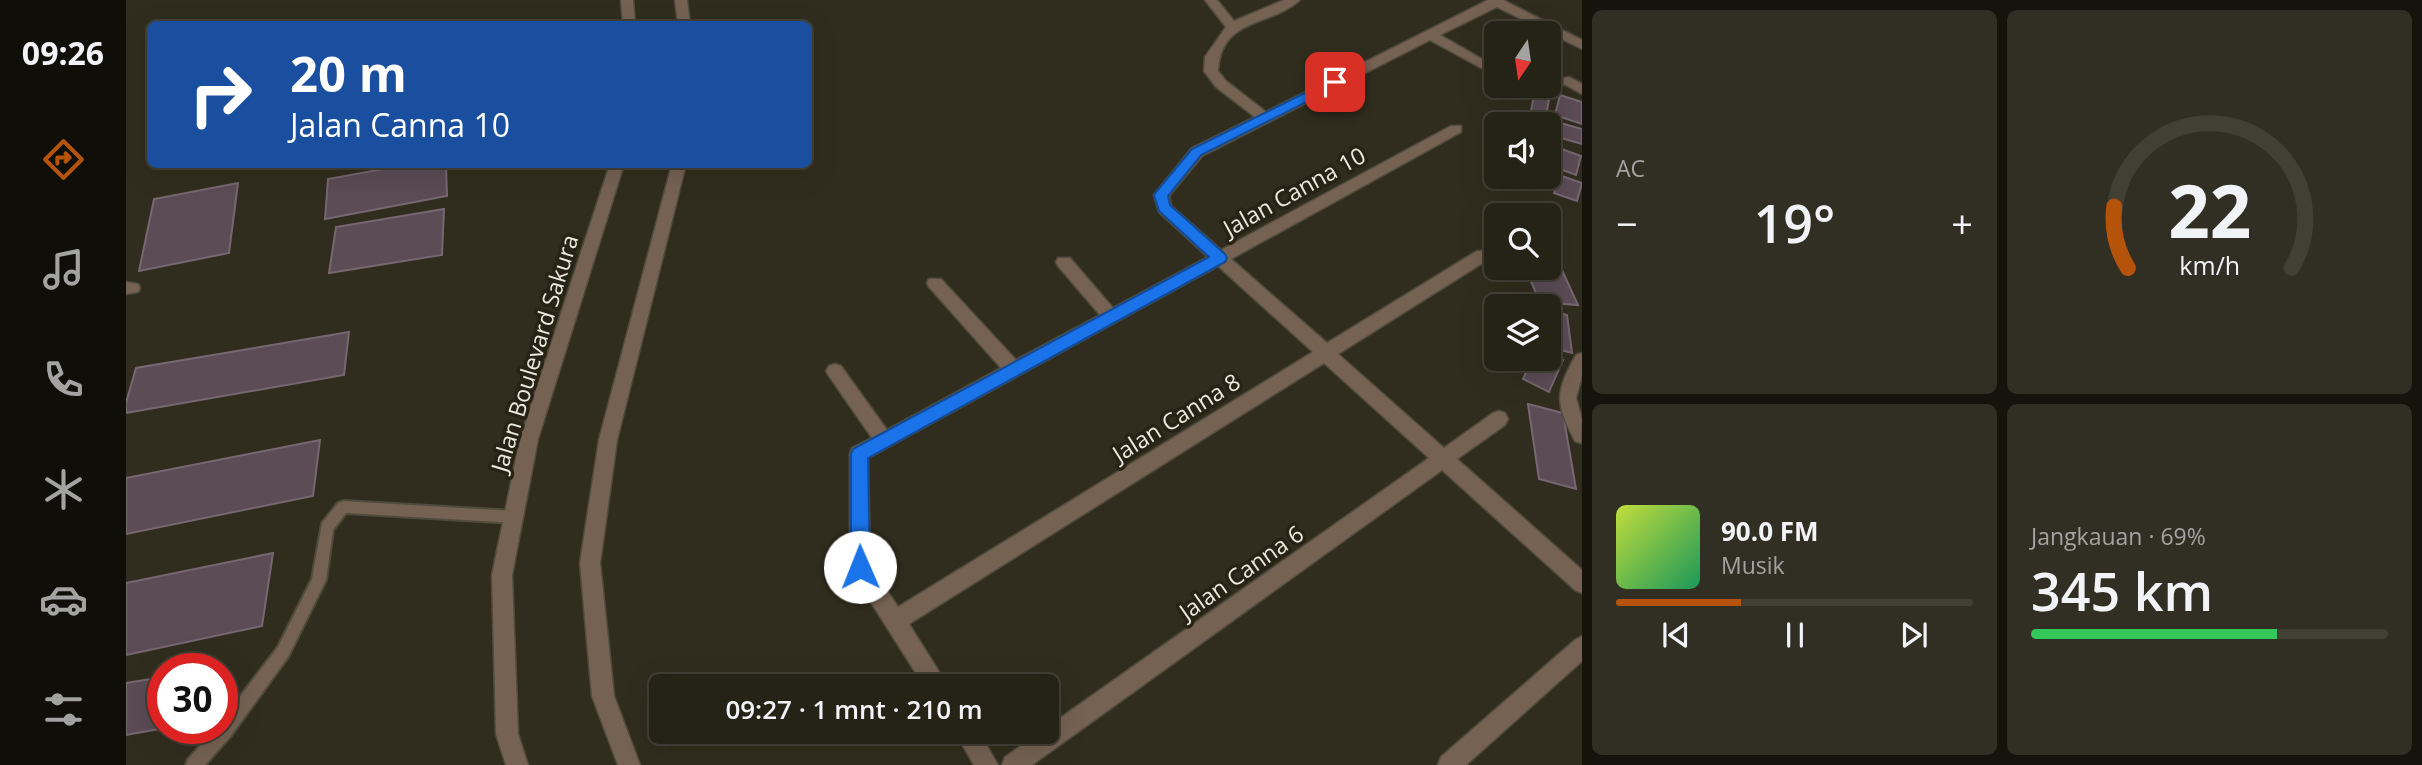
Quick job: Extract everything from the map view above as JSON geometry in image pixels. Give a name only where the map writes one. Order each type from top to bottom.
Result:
[{"type":"street","points":[[627,0],[629,21]]},
{"type":"street","points":[[681,0],[684,21]]},
{"type":"street","points":[[1210,0],[1231,27]]},
{"type":"street","points":[[1265,118],[1221,84],[1211,71],[1212,57],[1231,27],[1294,0]]},
{"type":"street","points":[[1582,45],[1496,1],[1197,152],[1161,195],[1164,208],[1582,583]]},
{"type":"street","points":[[1430,36],[1484,65]]},
{"type":"street","points":[[1569,81],[1582,90]]},
{"type":"street","name":"Jalan Canna 10","points":[[895,621],[860,567],[859,454],[1456,129]]},
{"type":"street","name":"Jalan Boulevard Sakura","points":[[517,765],[507,734],[502,575],[529,439],[616,168]]},
{"type":"street","points":[[629,765],[603,696],[590,563],[608,440],[678,168]]},
{"type":"street","name":"Jalan Canna 8","points":[[895,621],[1483,255]]},
{"type":"street","points":[[1064,262],[1111,317]]},
{"type":"street","points":[[934,283],[1014,370]]},
{"type":"street","points":[[1581,435],[1567,409],[1570,380],[1582,360]]},
{"type":"street","points":[[835,371],[884,440]]},
{"type":"street","name":"Jalan Canna 6","points":[[1013,765],[1499,419]]},
{"type":"street","points":[[895,621],[928,674]]},
{"type":"street","points":[[1449,765],[1582,647]]},
{"type":"street","points":[[973,744],[987,765]]},
{"type":"lane","points":[[194,765],[224,731],[283,652],[319,580],[327,528],[343,507],[513,517]]},
{"type":"building","points":[[1561,95],[1582,102],[1582,124],[1561,117],[1561,112],[1556,112]]},
{"type":"building","points":[[1533,98],[1549,100],[1547,112],[1531,111]]},
{"type":"building","points":[[1561,123],[1582,129],[1582,144],[1561,138]]},
{"type":"building","points":[[1561,149],[1581,156],[1576,175],[1561,169]]},
{"type":"building","points":[[389,168],[446,168],[447,196],[325,219],[328,179]]},
{"type":"building","points":[[1561,176],[1582,183],[1577,201],[1554,193],[1555,189],[1561,189]]},
{"type":"building","points":[[238,183],[229,253],[139,271],[154,199]]},
{"type":"building","points":[[444,209],[442,255],[329,273],[336,227]]},
{"type":"building","points":[[1562,270],[1578,305],[1561,304],[1561,294],[1536,294],[1530,280],[1561,280]]},
{"type":"building","points":[[1561,313],[1567,315],[1572,353],[1561,350]]},
{"type":"building","points":[[349,332],[344,375],[126,413],[126,403],[136,368]]},
{"type":"building","points":[[1527,371],[1558,371],[1549,392],[1523,379]]},
{"type":"building","points":[[1528,404],[1563,413],[1576,489],[1539,479]]},
{"type":"building","points":[[320,440],[313,496],[126,534],[126,478]]},
{"type":"building","points":[[273,553],[262,626],[126,655],[126,583]]},
{"type":"building","points":[[147,680],[147,731],[126,735],[126,683]]},
{"type":"route","points":[[860,567],[859,454],[1220,258],[1164,208],[1161,195],[1197,152],[1335,82]]}]
